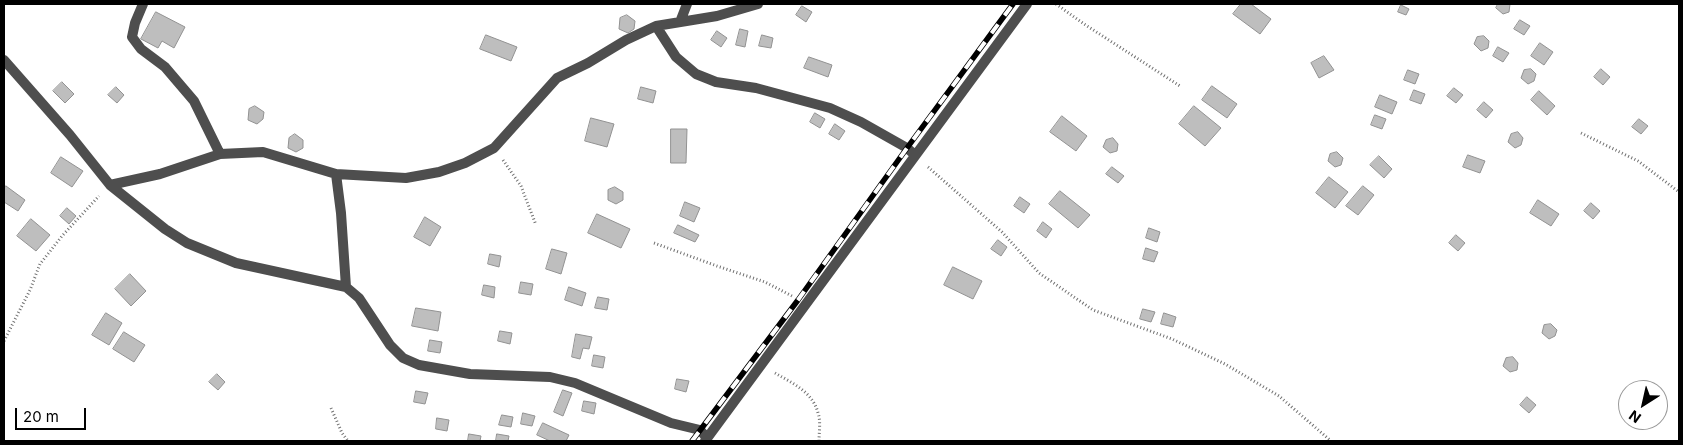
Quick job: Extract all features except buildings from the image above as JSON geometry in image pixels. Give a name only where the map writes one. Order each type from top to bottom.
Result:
[{"type":"street","points":[[143,4],[132,37],[141,49],[165,67],[194,101],[220,154]]},
{"type":"street","points":[[680,22],[687,4]]},
{"type":"street","points":[[110,185],[160,174],[220,154],[264,152],[336,174],[406,178],[439,172],[466,163],[494,148],[557,78],[588,63],[626,40],[656,26],[717,16],[758,4]]},
{"type":"street","points":[[4,60],[70,134],[110,185],[165,229],[187,243],[236,264],[346,287],[359,298],[390,344],[403,358],[419,365],[470,374],[550,377],[575,383],[671,422],[700,430],[706,440],[1027,4]]},
{"type":"street","points":[[656,26],[676,57],[696,74],[716,82],[756,88],[830,108],[907,148],[915,156]]},
{"type":"street","points":[[336,174],[342,213],[346,287]]},
{"type":"path","points":[[1056,4],[1180,86]]},
{"type":"path","points":[[1581,133],[1638,161],[1679,192]]},
{"type":"path","points":[[494,148],[521,186],[536,225]]},
{"type":"path","points":[[915,156],[1002,232],[1039,273],[1092,310],[1172,339],[1225,364],[1279,396],[1331,441]]},
{"type":"path","points":[[4,341],[30,290],[40,264],[73,224],[110,185]]},
{"type":"path","points":[[654,243],[765,282],[805,304]]},
{"type":"path","points":[[761,366],[795,384],[813,399],[819,414],[819,441]]},
{"type":"path","points":[[331,408],[342,433],[348,441]]},
{"type":"railway","points":[[692,441],[798,300],[1013,4]]}]
